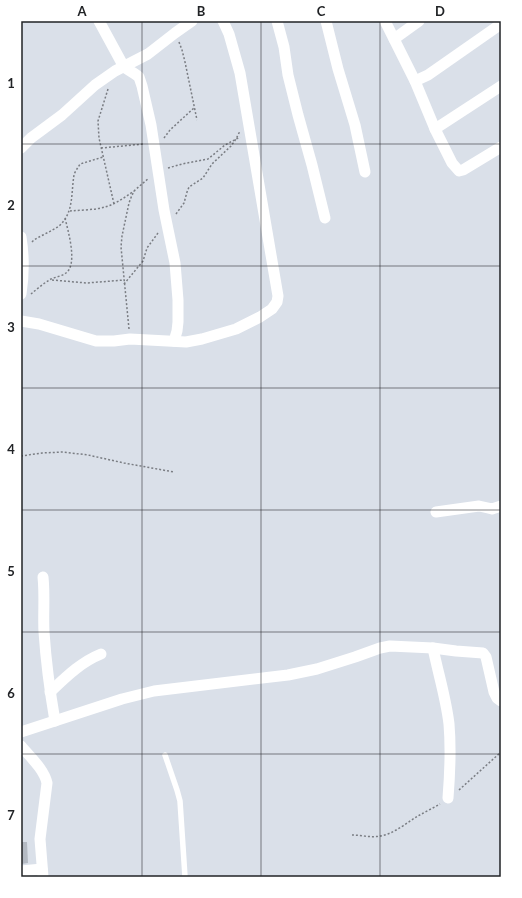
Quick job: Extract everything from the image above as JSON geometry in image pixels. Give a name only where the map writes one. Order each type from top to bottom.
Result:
[{"type":"street","points":[[99,21],[120,69],[135,74],[140,81],[151,125],[175,263],[178,322],[174,341]]},
{"type":"street","points":[[21,148],[31,138],[62,115],[95,85],[148,54],[192,21]]},
{"type":"street","points":[[21,321],[39,324],[96,341],[130,339],[186,342],[236,329],[260,317],[272,309],[277,302],[278,296],[240,73],[229,34],[223,21]]},
{"type":"street","points":[[277,21],[284,47],[288,75],[325,218]]},
{"type":"street","points":[[326,21],[338,69],[355,126],[365,172]]},
{"type":"street","points":[[385,21],[415,81],[435,129],[452,163],[460,171],[501,147]]},
{"type":"street","points":[[394,39],[418,21]]},
{"type":"street","points":[[415,81],[428,75],[501,24]]},
{"type":"street","points":[[435,129],[501,86]]},
{"type":"street","points":[[21,236],[23,274],[26,294]]},
{"type":"street","points":[[436,512],[479,506],[492,508],[501,506]]},
{"type":"street","points":[[43,577],[44,632],[48,681],[55,721]]},
{"type":"street","points":[[21,732],[122,699],[154,691],[288,675],[390,646],[433,648],[483,654],[486,657],[494,692],[497,698],[501,701]]},
{"type":"street","points":[[433,648],[449,726],[450,765],[448,798]]},
{"type":"street","points":[[50,692],[78,666],[101,654]]},
{"type":"street","points":[[21,746],[41,770],[48,783],[40,839],[42,873],[21,872]]},
{"type":"lane","points":[[165,755],[180,802],[185,877]]},
{"type":"path","points":[[175,33],[182,50],[197,120]]},
{"type":"path","points":[[114,204],[99,138],[98,121],[104,99],[120,69]]},
{"type":"path","points":[[101,148],[154,147],[195,107]]},
{"type":"path","points":[[124,284],[143,261],[147,248],[152,241],[184,203],[189,187],[203,178],[212,164],[231,146],[240,130]]},
{"type":"path","points":[[69,211],[106,207],[114,204],[135,190],[158,171],[182,164],[208,159],[225,145],[236,139]]},
{"type":"path","points":[[23,253],[34,240],[58,226],[65,218],[69,211],[72,199],[75,174],[80,164],[103,157]]},
{"type":"path","points":[[130,339],[121,247],[129,203],[135,190]]},
{"type":"path","points":[[26,294],[51,280],[66,274],[71,264],[72,256],[65,218]]},
{"type":"path","points":[[51,280],[87,283],[124,280]]},
{"type":"path","points":[[21,456],[63,452],[174,472]]},
{"type":"path","points":[[352,835],[376,837],[395,831],[464,787],[501,752]]},
{"type":"building","points":[[21,842],[27,842],[28,863],[21,864]]}]
